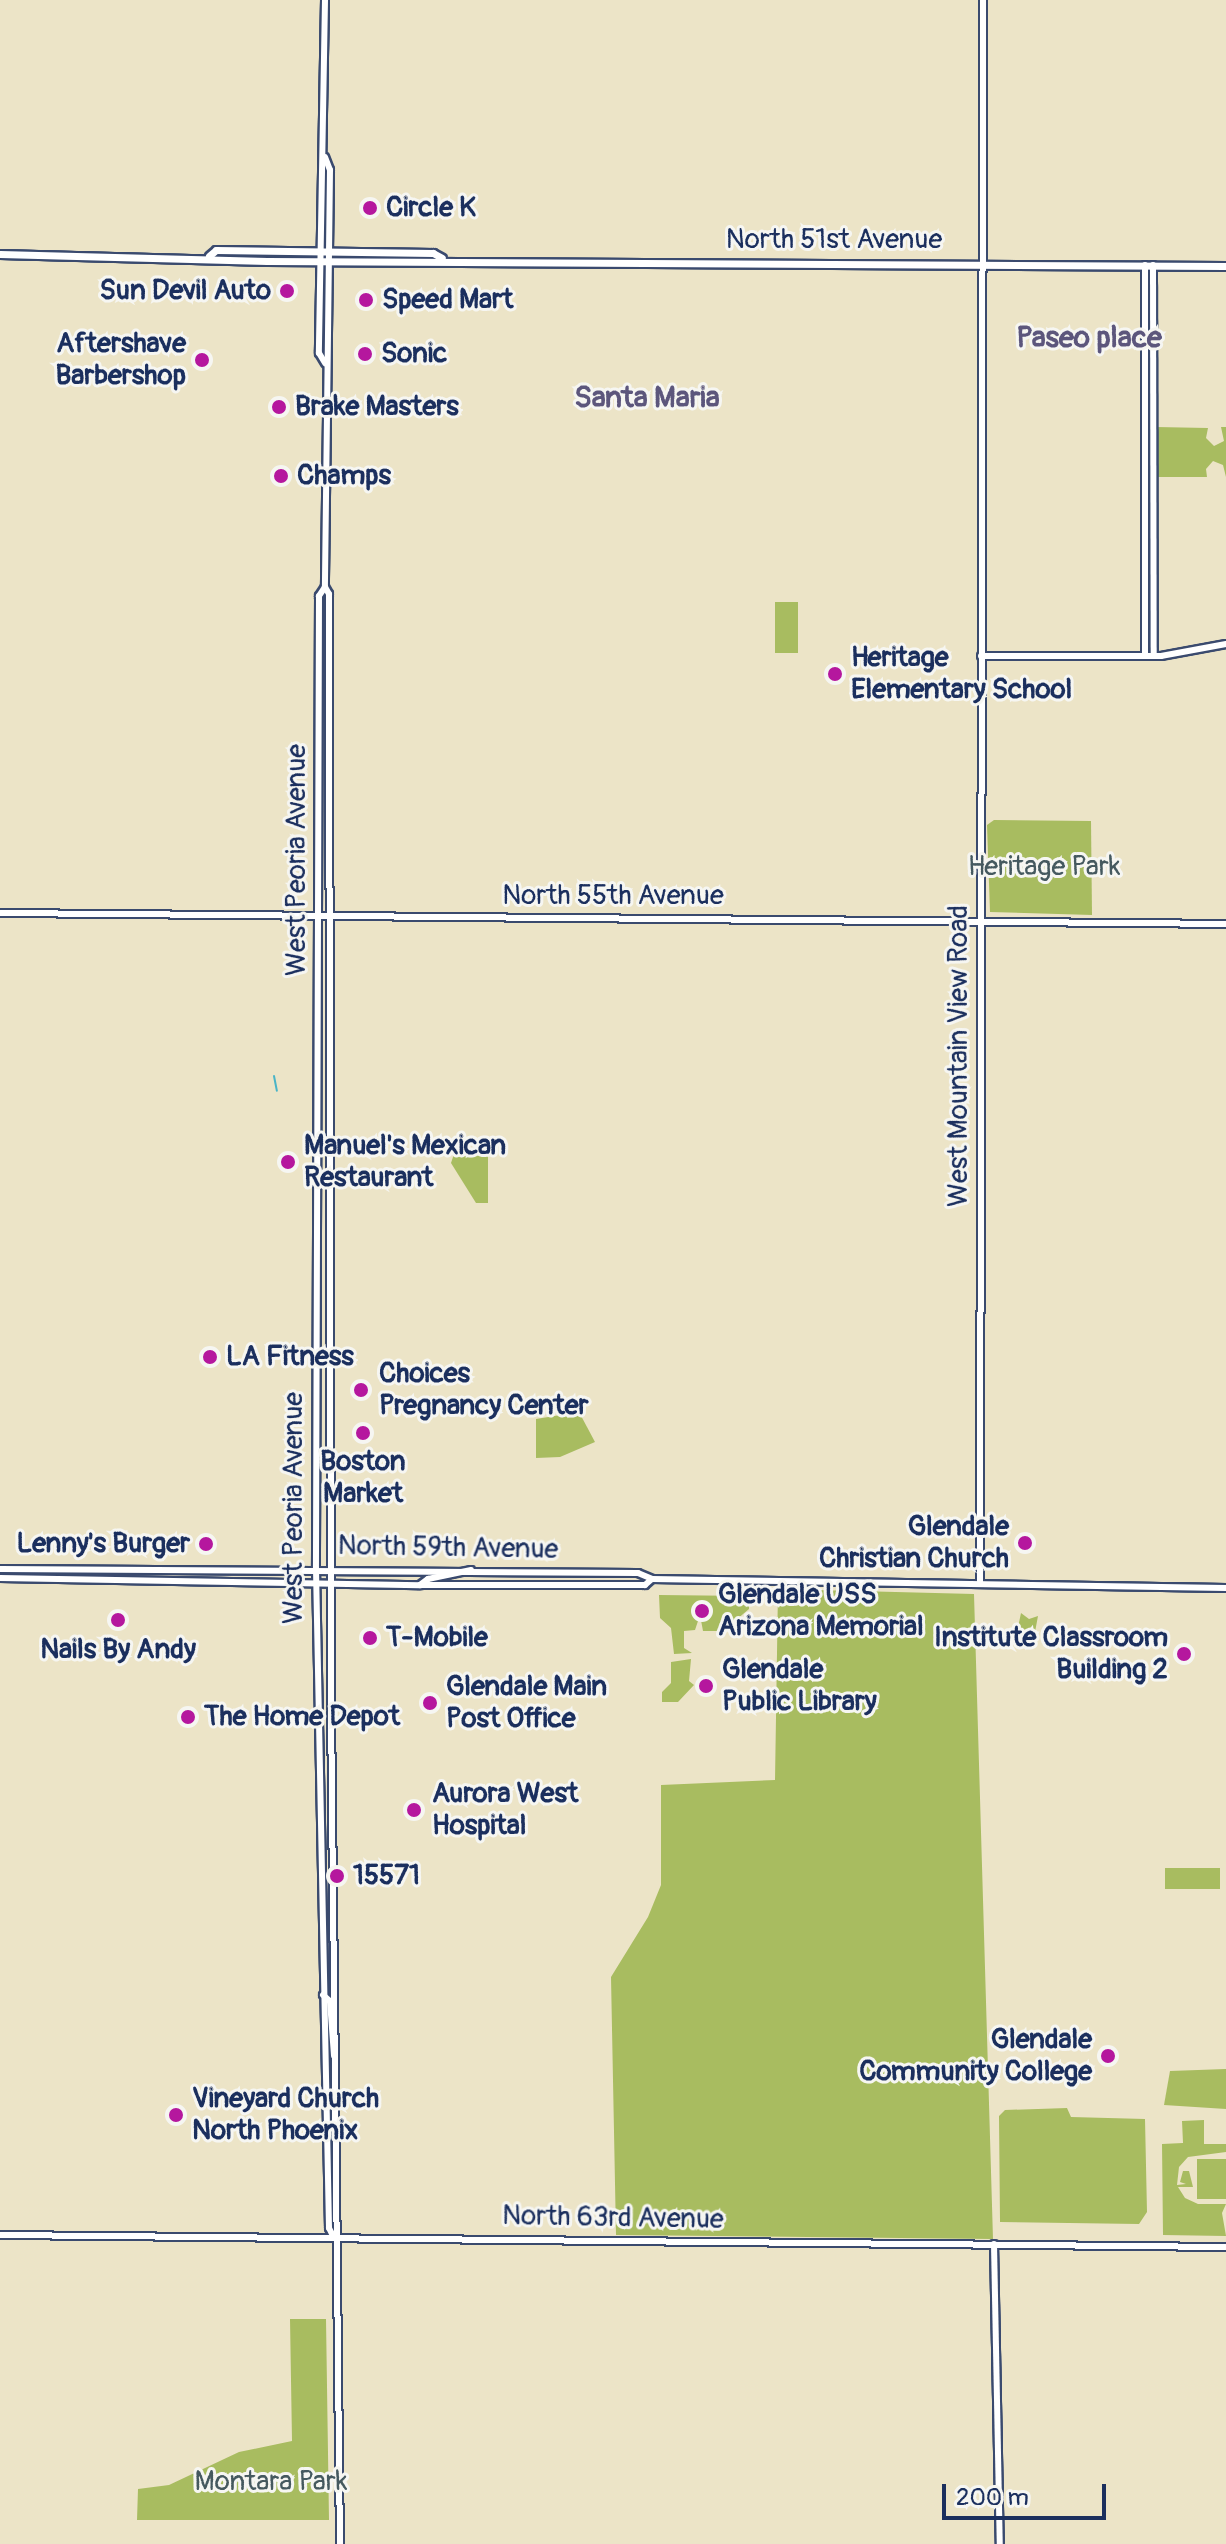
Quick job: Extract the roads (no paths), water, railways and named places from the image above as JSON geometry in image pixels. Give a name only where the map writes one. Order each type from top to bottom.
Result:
[{"type":"main road","name":"West Peoria Avenue","points":[[325,0],[325,157],[330,170],[330,354],[325,363],[325,587],[329,594],[331,1701],[336,2063],[334,2238],[340,2544]]},
{"type":"main road","name":"West Mountain View Road","points":[[980,1584],[983,0]]},
{"type":"main road","name":"West Peoria Avenue","points":[[325,157],[319,171],[319,353],[325,363]]},
{"type":"main road","name":"North 51st Avenue","points":[[209,256],[216,250],[433,253],[442,258]]},
{"type":"main road","name":"North 51st Avenue","points":[[0,254],[209,256],[215,261],[330,262],[442,258],[1226,266]]},
{"type":"main road","points":[[1145,656],[1149,265]]},
{"type":"main road","points":[[1149,265],[1154,656]]},
{"type":"main road","name":"West Peoria Avenue","points":[[325,587],[319,596],[316,1584],[329,2228],[334,2238]]},
{"type":"main road","points":[[981,656],[1154,656],[1226,644]]},
{"type":"main road","name":"North 55th Avenue","points":[[0,913],[1226,924]]},
{"type":"main road","name":"North 59th Avenue","points":[[0,1569],[471,1570],[645,1573],[652,1579],[1226,1588]]},
{"type":"main road","points":[[420,1585],[428,1579],[471,1570]]},
{"type":"main road","name":"North 59th Avenue","points":[[0,1578],[420,1585],[645,1585],[652,1579]]},
{"type":"main road","points":[[318,1701],[331,1701]]},
{"type":"main road","points":[[323,1995],[330,2001],[336,2063]]},
{"type":"main road","name":"North 63rd Avenue","points":[[0,2235],[1226,2247]]},
{"type":"main road","points":[[994,2244],[1000,2544]]},
{"type":"waterway","points":[[274,1076],[277,1091]]},
{"type":"place","name":"Circle K","points":[[370,208]]},
{"type":"place","name":"Sun Devil Auto","points":[[287,291]]},
{"type":"place","name":"Speed Mart","points":[[366,300]]},
{"type":"place","name":"Sonic","points":[[365,354]]},
{"type":"place","name":"Aftershave Barbershop","points":[[202,360]]},
{"type":"place","name":"Brake Masters","points":[[279,407]]},
{"type":"place","name":"Champs","points":[[281,476]]},
{"type":"place","name":"Heritage Elementary School","points":[[835,674]]},
{"type":"place","name":"Manuel's Mexican Restaurant","points":[[288,1162]]},
{"type":"place","name":"LA Fitness","points":[[210,1357]]},
{"type":"place","name":"Choices Pregnancy Center","points":[[361,1390]]},
{"type":"place","name":"Boston Market","points":[[363,1433]]},
{"type":"place","name":"Glendale Christian Church","points":[[1025,1543]]},
{"type":"place","name":"Lenny's Burger","points":[[206,1544]]},
{"type":"place","name":"Glendale USS Arizona Memorial","points":[[702,1611]]},
{"type":"place","name":"Nails By Andy","points":[[118,1620]]},
{"type":"place","name":"T-Mobile","points":[[370,1638]]},
{"type":"place","name":"Institute Classroom Building 2","points":[[1184,1654]]},
{"type":"place","name":"Glendale Public Library","points":[[706,1686]]},
{"type":"place","name":"Glendale Main Post Office","points":[[430,1703]]},
{"type":"place","name":"The Home Depot","points":[[188,1717]]},
{"type":"place","name":"Aurora West Hospital","points":[[414,1810]]},
{"type":"place","name":"15571","points":[[337,1876]]},
{"type":"place","name":"Glendale Community College","points":[[1108,2056]]},
{"type":"place","name":"Vineyard Church North Phoenix","points":[[176,2115]]},
{"type":"district","name":"Paseo place","points":[[1089,338]]},
{"type":"district","name":"Santa Maria","points":[[647,398]]},
{"type":"park label","name":"Heritage Park","points":[[1044,867]]},
{"type":"park label","name":"Montara Park","points":[[271,2482]]}]
